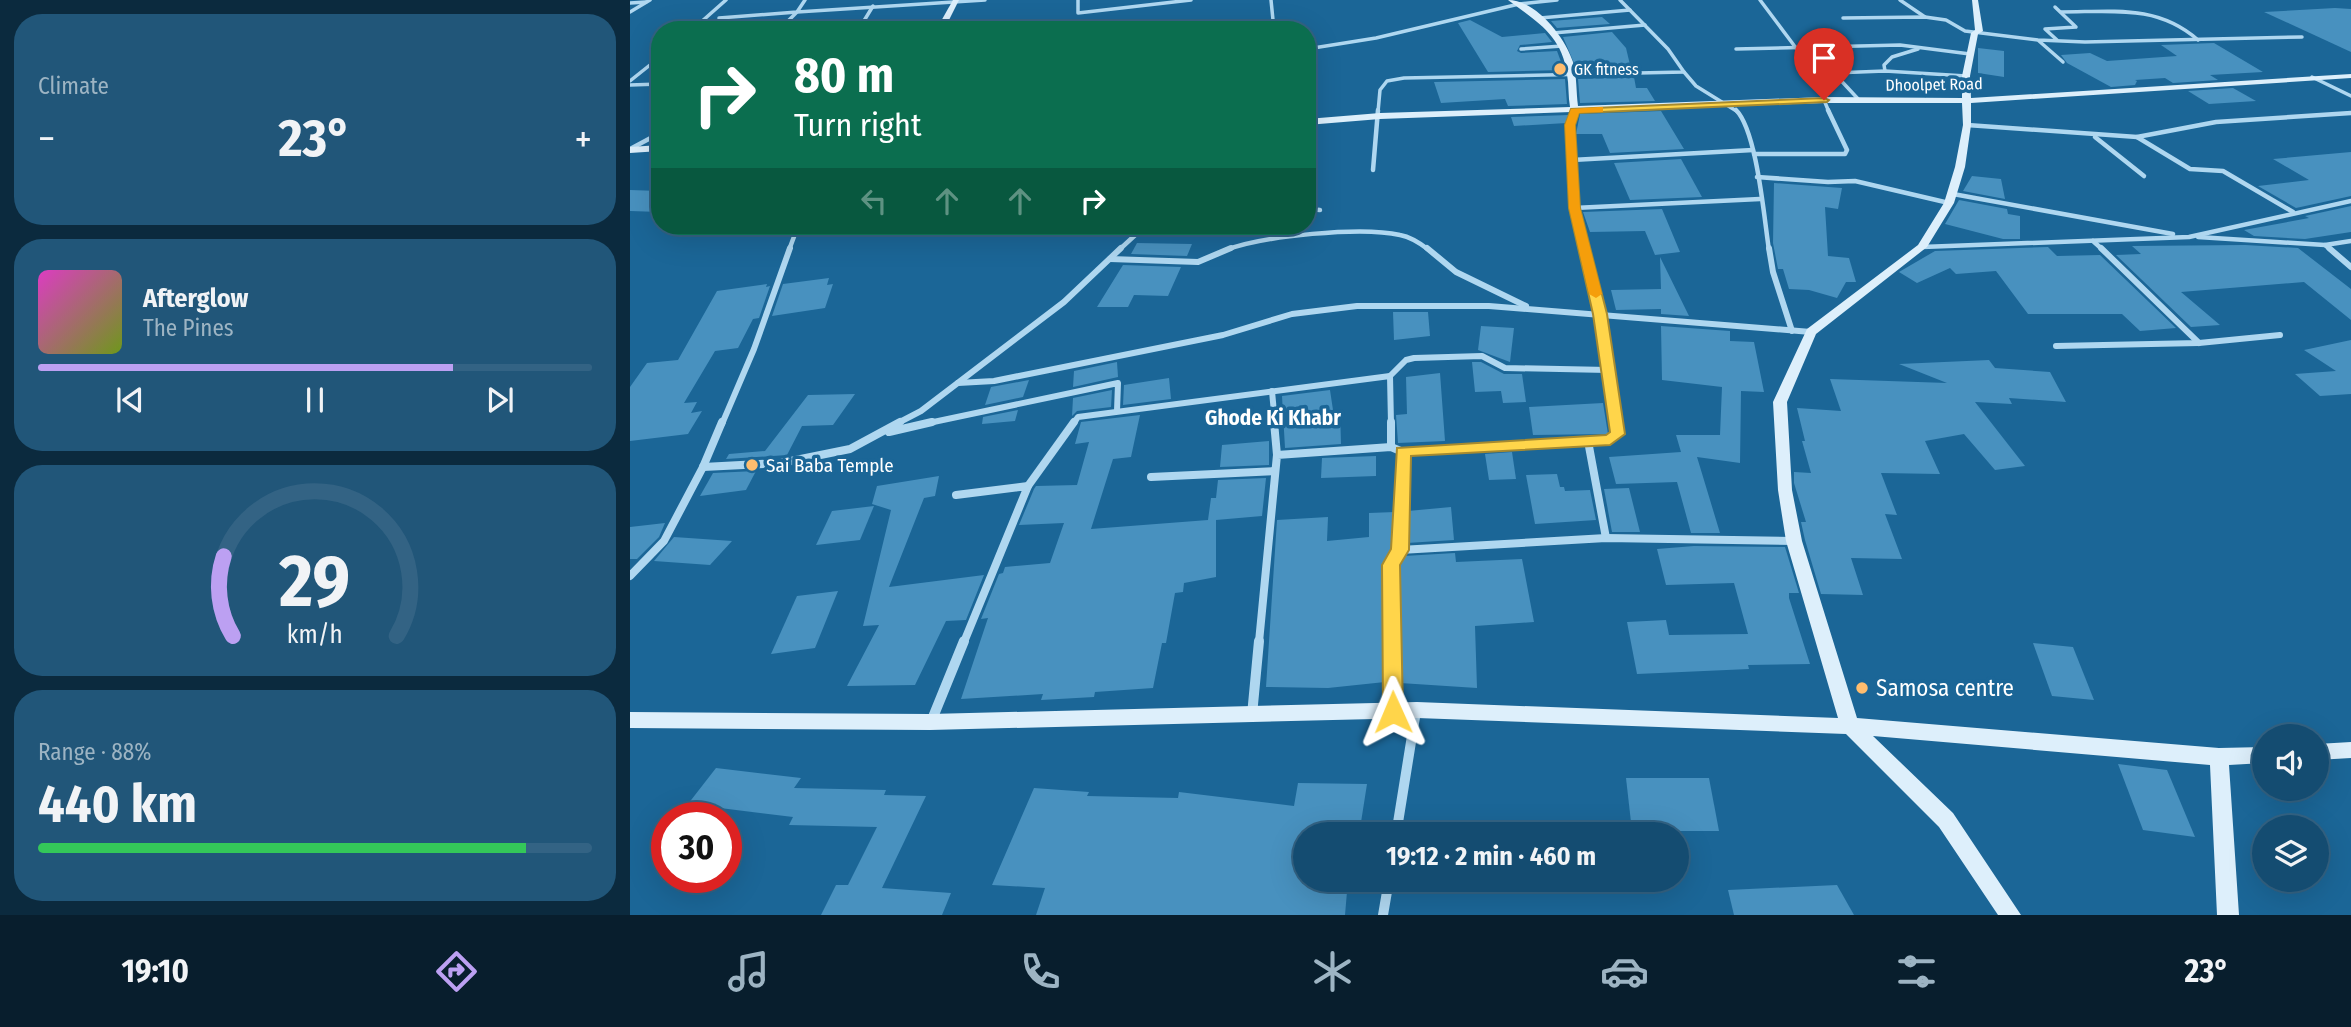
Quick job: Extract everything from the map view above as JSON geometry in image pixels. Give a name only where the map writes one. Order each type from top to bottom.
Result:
[{"type":"street","points":[[702,21],[726,0]]},
{"type":"street","points":[[788,21],[805,0]]},
{"type":"street","points":[[719,18],[985,0]]},
{"type":"street","points":[[1078,0],[1078,13],[1191,0]]},
{"type":"street","points":[[1271,0],[1272,21]]},
{"type":"street","points":[[1316,47],[1376,38],[1515,2],[1557,0]]},
{"type":"street","points":[[1620,0],[1668,49],[1696,86],[1741,115],[1754,152],[1773,272],[1792,331]]},
{"type":"street","points":[[1759,0],[1796,48],[1834,73],[1860,101]]},
{"type":"street","points":[[1900,0],[1925,17]]},
{"type":"street","points":[[1975,0],[1979,30],[1975,33],[1966,76],[1969,101],[1967,125],[1951,199],[1922,247],[1811,332],[1780,402],[1785,490],[1794,541],[1850,726],[1946,820],[2010,915]]},
{"type":"street","points":[[630,3],[648,1]]},
{"type":"street","points":[[630,12],[648,1]]},
{"type":"street","points":[[945,21],[956,1]]},
{"type":"street","points":[[1277,454],[1391,447],[1403,452],[1610,440],[1618,434],[1600,314],[1574,208],[1570,125],[1574,111],[1572,74],[1562,46],[1553,33],[1540,18],[1515,2]]},
{"type":"street","points":[[864,21],[873,6]]},
{"type":"street","points":[[2055,7],[2076,27],[2045,29],[2057,41]]},
{"type":"street","points":[[1540,18],[1630,10]]},
{"type":"street","points":[[2061,12],[2119,12],[2160,17],[2174,21],[2199,40]]},
{"type":"street","points":[[1843,18],[1925,17],[1946,20],[1965,31],[1975,33],[2057,41],[2302,37]]},
{"type":"street","points":[[1553,33],[1645,25]]},
{"type":"street","points":[[2038,40],[2063,62]]},
{"type":"street","points":[[1736,49],[1900,45],[1970,54]]},
{"type":"street","points":[[1521,49],[1562,46]]},
{"type":"street","points":[[1885,71],[1884,65],[1892,57],[1922,48]]},
{"type":"street","points":[[630,83],[651,65]]},
{"type":"street","points":[[1834,73],[1885,71],[1966,76]]},
{"type":"street","points":[[1373,170],[1380,116],[1380,90],[1387,81],[1404,78],[1684,72]]},
{"type":"street","name":"Dhoolpet Road","points":[[1316,121],[1380,116],[1824,100],[1969,101],[2351,76]]},
{"type":"street","points":[[2312,77],[2351,96]]},
{"type":"street","points":[[630,83],[651,84]]},
{"type":"street","points":[[1572,160],[1754,152],[1845,154],[1847,150],[1824,100]]},
{"type":"street","points":[[1967,125],[2137,137],[2203,124],[2351,113]]},
{"type":"street","points":[[2094,136],[2144,176]]},
{"type":"street","points":[[2137,137],[2190,169],[2223,171],[2294,212]]},
{"type":"street","points":[[630,150],[651,138]]},
{"type":"street","points":[[630,150],[651,149]]},
{"type":"street","points":[[1757,177],[1828,182],[1855,181],[2189,237],[2325,245],[2351,241]]},
{"type":"street","points":[[1574,208],[1645,207],[1702,200],[1760,199]]},
{"type":"street","points":[[1922,247],[2189,237],[2351,201]]},
{"type":"street","points":[[1316,210],[1320,210]]},
{"type":"street","points":[[1110,259],[1198,262],[1212,259],[1236,247],[1311,236],[1385,233],[1419,242],[1462,276],[1493,288],[1530,308]]},
{"type":"street","points":[[630,576],[664,541],[703,467],[754,349],[795,235]]},
{"type":"street","points":[[703,467],[781,463],[850,449],[878,435],[921,411],[1064,302],[1135,235]]},
{"type":"street","points":[[2093,241],[2199,343]]},
{"type":"street","points":[[2325,245],[2351,267]]},
{"type":"street","points":[[958,383],[994,381],[1223,335],[1292,314],[1357,306],[1530,308],[1811,332]]},
{"type":"street","points":[[2056,346],[2199,343],[2280,335]]},
{"type":"street","points":[[930,722],[1028,486],[1078,416],[1390,376],[1406,360],[1423,357],[1482,356],[1505,368],[1608,370]]},
{"type":"street","points":[[1390,376],[1391,447]]},
{"type":"street","points":[[878,435],[1080,389],[1118,383],[1117,411]]},
{"type":"street","points":[[1252,715],[1277,454],[1272,391]]},
{"type":"street","points":[[1588,441],[1606,538]]},
{"type":"street","points":[[1393,712],[1391,565],[1400,550],[1403,452]]},
{"type":"street","points":[[1152,477],[1275,471]]},
{"type":"street","points":[[957,495],[1028,486]]},
{"type":"street","points":[[1400,550],[1606,538],[1794,541]]},
{"type":"street","points":[[630,720],[930,722],[1417,710],[1850,726],[2219,757],[2252,756]]},
{"type":"street","points":[[1398,822],[1417,710]]},
{"type":"street","points":[[2329,751],[2351,750]]},
{"type":"street","points":[[2219,757],[2228,915]]},
{"type":"street","points":[[1383,915],[1387,892]]},
{"type":"building","points":[[2351,9],[2351,52],[2264,12]]},
{"type":"building","points":[[1602,17],[1610,24],[1557,28],[1551,21]]},
{"type":"building","points":[[1470,20],[1502,37],[1545,33],[1552,42],[1520,45],[1517,51],[1557,51],[1564,70],[1488,72],[1458,23]]},
{"type":"building","points":[[1612,32],[1626,48],[1631,69],[1577,70],[1563,37]]},
{"type":"building","points":[[2214,43],[2263,72],[2210,75],[2218,80],[2173,83],[2165,78],[2135,80],[2135,85],[2111,87],[2067,63],[2061,55],[2090,53],[2107,61],[2177,56],[2161,45]]},
{"type":"building","points":[[1978,48],[2004,51],[2004,77],[1978,73]]},
{"type":"building","points":[[1634,77],[1636,88],[1647,88],[1655,101],[1580,103],[1578,79]]},
{"type":"building","points":[[1565,79],[1567,104],[1508,106],[1505,99],[1441,103],[1434,82]]},
{"type":"building","points":[[2233,88],[2256,101],[2209,104],[2188,91]]},
{"type":"building","points":[[1661,111],[1684,149],[1610,153],[1602,134],[1576,134],[1580,114]]},
{"type":"building","points":[[1569,115],[1567,123],[1514,126],[1511,117]]},
{"type":"building","points":[[2351,152],[2351,196],[2296,208],[2258,186],[2309,180],[2273,159]]},
{"type":"building","points":[[1681,159],[1702,197],[1630,200],[1614,163]]},
{"type":"building","points":[[1972,176],[2001,179],[2005,199],[1963,191]]},
{"type":"building","points":[[1774,183],[1842,188],[1838,209],[1825,207],[1828,256],[1849,258],[1856,282],[1846,282],[1837,298],[1809,290],[1789,289],[1783,269],[1778,269],[1773,243]]},
{"type":"building","points":[[630,190],[651,191],[651,212],[630,211]]},
{"type":"building","points":[[1959,200],[2007,209],[2008,214],[2020,216],[2020,239],[2003,239],[1945,224]]},
{"type":"building","points":[[2351,206],[2351,232],[2305,239],[2254,236],[2244,230],[2309,218],[2305,216]]},
{"type":"building","points":[[1662,209],[1680,252],[1655,255],[1645,231],[1590,232],[1583,212]]},
{"type":"building","points":[[1137,243],[1192,244],[1187,256],[1131,254]]},
{"type":"building","points":[[2245,245],[2298,248],[2351,289],[2351,320],[2304,282],[2181,292],[2220,325],[2191,327],[2116,255],[2141,254],[2132,246]]},
{"type":"building","points":[[2048,247],[2057,256],[2100,255],[2176,328],[2140,331],[2122,314],[2028,314],[1996,271],[1956,274],[1950,268],[1917,283],[1899,272],[1935,251]]},
{"type":"building","points":[[1660,257],[1689,316],[1661,314],[1661,309],[1616,310],[1611,290],[1661,289]]},
{"type":"building","points":[[1123,265],[1181,267],[1168,296],[1134,295],[1128,307],[1097,307]]},
{"type":"building","points":[[829,278],[827,285],[833,284],[825,308],[772,316],[783,284]]},
{"type":"building","points":[[767,284],[766,287],[770,286],[759,318],[753,319],[738,348],[715,351],[684,403],[697,402],[691,413],[702,411],[688,434],[630,441],[630,387],[647,363],[678,360],[717,291]]},
{"type":"building","points":[[1393,312],[1428,312],[1430,336],[1394,340]]},
{"type":"building","points":[[1481,326],[1514,328],[1510,362],[1478,350]]},
{"type":"building","points":[[1661,326],[1730,331],[1730,341],[1754,342],[1764,392],[1741,391],[1740,463],[1697,457],[1720,533],[1691,533],[1677,482],[1616,484],[1609,457],[1681,452],[1676,435],[1720,435],[1722,387],[1662,380]]},
{"type":"building","points":[[2351,340],[2351,394],[2320,396],[2295,374],[2336,371],[2304,350]]},
{"type":"building","points":[[1989,360],[1995,368],[2050,372],[2066,402],[2009,398],[2012,404],[1975,402],[2025,466],[1995,470],[1964,434],[1925,441],[1940,474],[1881,473],[1897,515],[1885,514],[1902,559],[1851,558],[1863,595],[1821,594],[1805,540],[1801,522],[1806,522],[1794,483],[1794,472],[1811,473],[1797,408],[1841,411],[1830,379],[1947,383],[1899,364]]},
{"type":"building","points":[[1117,362],[1118,377],[1073,387],[1074,371]]},
{"type":"building","points":[[1472,362],[1481,362],[1504,374],[1522,374],[1526,402],[1503,403],[1501,391],[1475,392]]},
{"type":"building","points":[[1440,373],[1445,441],[1398,443],[1396,415],[1407,414],[1406,377]]},
{"type":"building","points":[[1169,378],[1171,399],[1123,405],[1124,385]]},
{"type":"building","points":[[1029,380],[1023,397],[985,405],[991,387]]},
{"type":"building","points":[[1112,390],[1111,407],[1077,411],[1072,416],[1073,398]]},
{"type":"building","points":[[1330,390],[1333,410],[1340,410],[1341,444],[1285,448],[1282,396]]},
{"type":"building","points":[[855,394],[833,425],[802,426],[787,455],[726,459],[729,454],[765,451],[808,395]]},
{"type":"building","points":[[1603,403],[1608,434],[1533,435],[1529,407]]},
{"type":"building","points":[[1018,410],[1015,421],[982,424],[983,417]]},
{"type":"building","points":[[1140,415],[1131,457],[1113,459],[1091,529],[1208,520],[1211,498],[1216,498],[1218,480],[1266,478],[1262,516],[1216,520],[1216,577],[1184,583],[1183,592],[1175,593],[1166,643],[1162,643],[1153,688],[1095,692],[1094,697],[1041,700],[1043,694],[961,699],[988,618],[981,619],[999,574],[1003,573],[1005,567],[1050,563],[1064,523],[1019,525],[1034,489],[1036,486],[1077,485],[1089,442],[1075,444],[1081,422]]},
{"type":"building","points":[[1269,441],[1269,465],[1220,467],[1222,445]]},
{"type":"building","points":[[1512,452],[1516,479],[1489,480],[1485,454]]},
{"type":"building","points":[[1376,456],[1376,476],[1321,478],[1322,458]]},
{"type":"building","points":[[756,471],[746,490],[700,496],[713,473]]},
{"type":"building","points":[[1557,474],[1560,487],[1564,487],[1565,491],[1590,490],[1596,520],[1535,524],[1526,475]]},
{"type":"building","points":[[939,476],[935,496],[924,498],[889,587],[984,575],[966,620],[946,621],[915,685],[847,686],[879,625],[863,626],[891,510],[872,504],[877,486]]},
{"type":"building","points":[[1629,488],[1640,532],[1612,532],[1604,489]]},
{"type":"building","points":[[874,506],[860,540],[816,545],[832,511]]},
{"type":"building","points":[[1451,507],[1454,540],[1407,543],[1408,511]]},
{"type":"building","points":[[1395,512],[1393,548],[1384,565],[1385,682],[1328,688],[1266,687],[1277,520],[1328,517],[1327,541],[1369,537],[1369,513]]},
{"type":"building","points":[[665,523],[659,537],[637,559],[630,559],[630,527]]},
{"type":"building","points":[[674,537],[732,541],[710,565],[654,561]]},
{"type":"building","points":[[1694,546],[1785,547],[1799,593],[1789,593],[1789,598],[1810,664],[1748,665],[1749,669],[1637,674],[1627,622],[1666,620],[1669,635],[1748,634],[1734,583],[1666,585],[1657,549]]},
{"type":"building","points":[[1455,553],[1456,562],[1522,559],[1534,622],[1475,626],[1477,688],[1400,683],[1398,567],[1404,556]]},
{"type":"building","points":[[838,591],[815,648],[771,654],[797,596]]},
{"type":"building","points":[[2033,643],[2073,647],[2094,700],[2052,696]]},
{"type":"building","points":[[2118,764],[2167,770],[2195,837],[2143,830]]},
{"type":"building","points":[[716,768],[801,778],[794,788],[886,790],[884,795],[926,796],[882,888],[951,893],[942,915],[821,915],[836,885],[848,885],[877,827],[789,825],[793,817],[742,811],[742,802],[690,802]]},
{"type":"building","points":[[1626,778],[1709,778],[1719,831],[1689,831],[1689,822],[1631,822]]},
{"type":"building","points":[[1298,783],[1367,784],[1361,822],[1293,822],[1293,892],[1347,892],[1345,915],[1036,915],[1045,888],[992,885],[1034,788],[1089,792],[1087,796],[1178,798],[1179,792],[1294,806]]},
{"type":"building","points":[[1837,885],[1854,915],[1734,915],[1728,890]]},
{"type":"slow traffic","points":[[1596,294],[1574,208],[1570,125],[1574,111],[1599,110]]},
{"type":"place","name":"GK fitness","points":[[1560,69]]},
{"type":"place","name":"Sai Baba Temple","points":[[752,465]]},
{"type":"place","name":"Samosa centre","points":[[1862,688]]},
{"type":"district","name":"Ghode Ki Khabr","points":[[1273,418]]},
{"type":"route","points":[[1393,712],[1391,565],[1400,550],[1403,452],[1610,440],[1618,434],[1600,314],[1588,256],[1574,208],[1570,125],[1574,111],[1824,100]]}]
